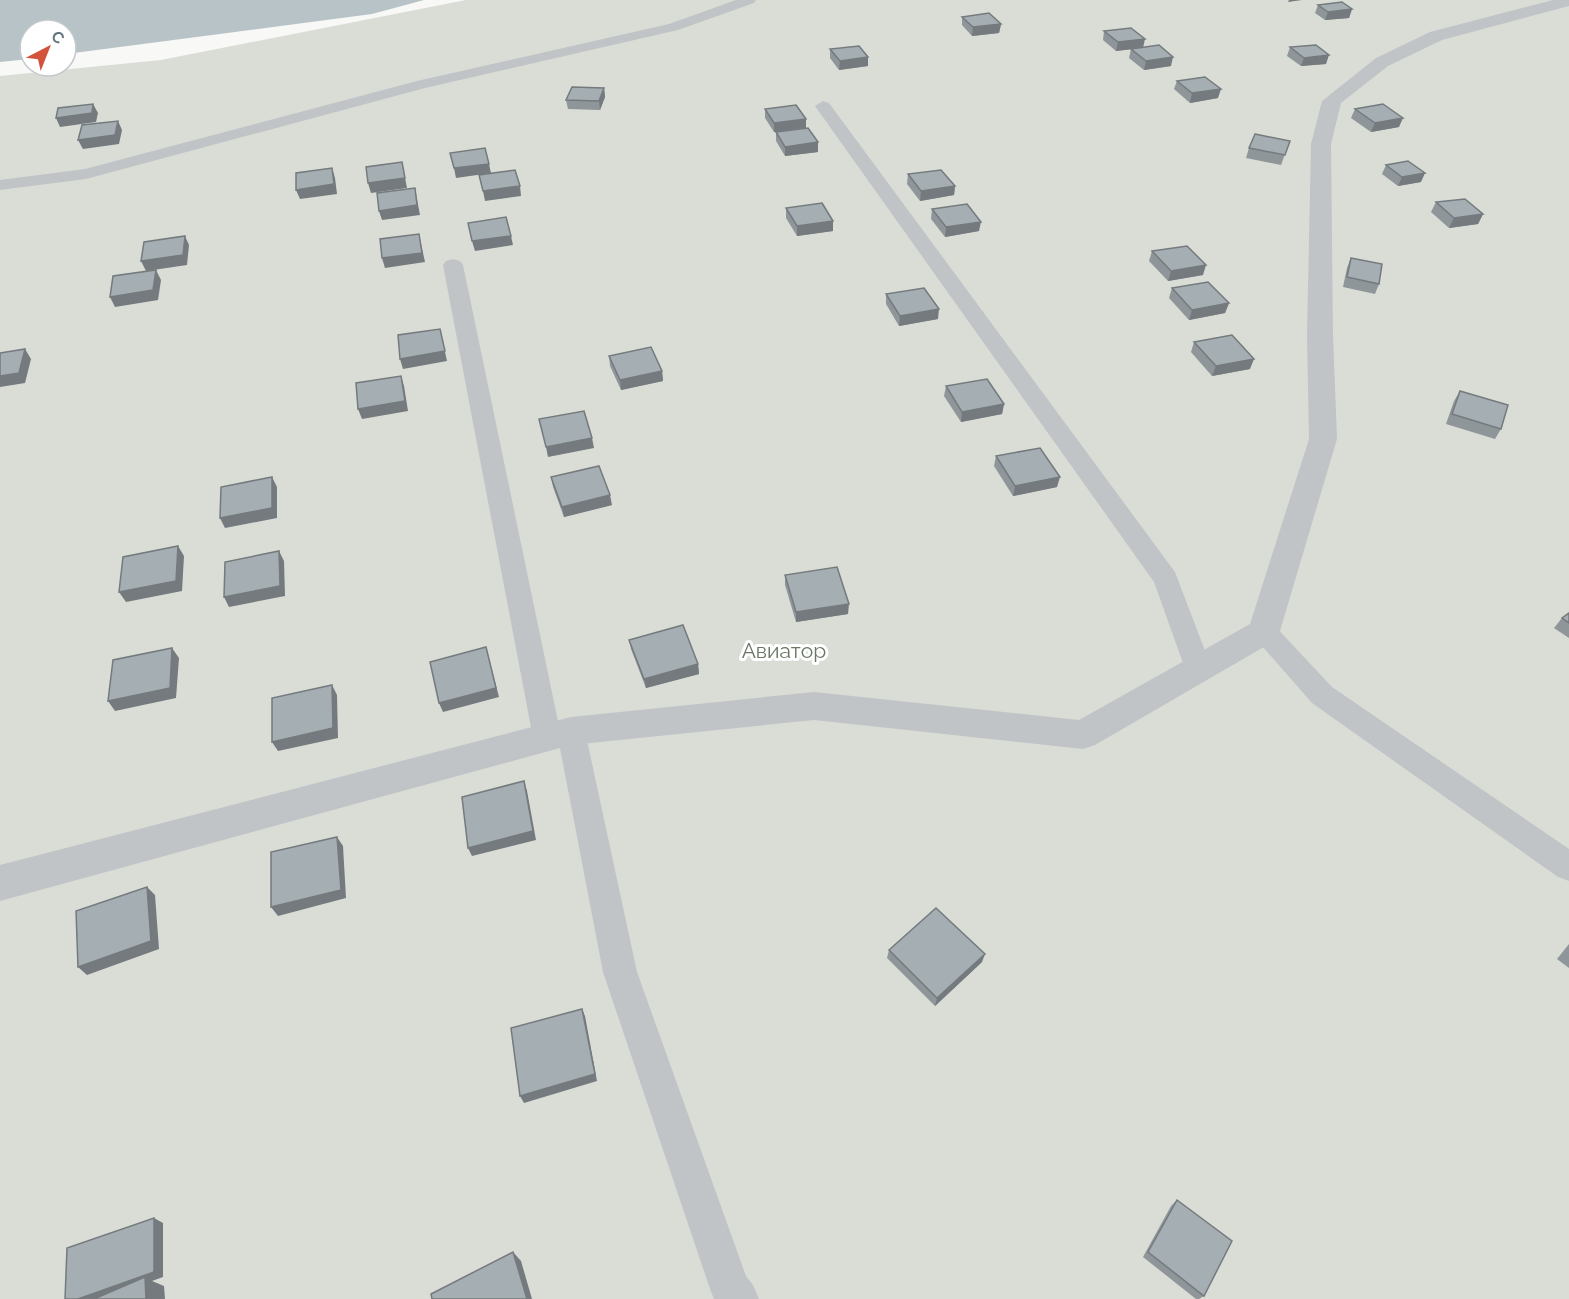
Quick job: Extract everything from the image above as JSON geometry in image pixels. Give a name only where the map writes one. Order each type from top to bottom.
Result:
[{"type":"street","points":[[0,883],[559,735],[814,706],[1083,735],[1264,631],[1323,440],[1320,336],[1321,144],[1332,101],[1382,62],[1436,36],[1569,1]]},
{"type":"lane","points":[[1,188],[86,174],[422,84],[673,27],[749,0]]},
{"type":"lane","points":[[823,106],[1166,579],[1198,669]]},
{"type":"lane","points":[[453,265],[559,735],[620,972],[730,1289],[739,1299]]},
{"type":"lane","points":[[1264,631],[1322,695],[1569,867]]},
{"type":"green space","name":"Авиатор","points":[[466,0],[1569,0],[1569,1299],[0,1299],[0,76],[18,74],[18,78],[78,78],[78,68],[161,60]]},
{"type":"shaded area","points":[[0,0],[424,0],[372,14],[78,52],[78,18],[18,18],[18,60],[0,62]]},
{"type":"building","points":[[1342,2],[1352,9],[1328,12],[1318,5]]},
{"type":"building","points":[[989,13],[1001,24],[973,27],[962,17]]},
{"type":"building","points":[[1131,28],[1145,39],[1118,42],[1104,31]]},
{"type":"building","points":[[1159,45],[1173,57],[1146,61],[1131,49]]},
{"type":"building","points":[[1316,45],[1329,55],[1304,58],[1290,47]]},
{"type":"building","points":[[859,46],[868,57],[840,61],[830,49]]},
{"type":"building","points":[[1205,77],[1221,89],[1192,93],[1177,81]]},
{"type":"building","points":[[572,87],[604,88],[599,101],[566,100]]},
{"type":"building","points":[[93,104],[92,113],[56,118],[58,108]]},
{"type":"building","points":[[1383,104],[1403,118],[1375,123],[1355,109]]},
{"type":"building","points":[[796,105],[806,119],[774,123],[765,109]]},
{"type":"building","points":[[118,121],[115,135],[78,140],[82,125]]},
{"type":"building","points":[[808,128],[818,142],[785,147],[776,132]]},
{"type":"building","points":[[1255,134],[1290,141],[1285,155],[1249,148]]},
{"type":"building","points":[[485,148],[489,164],[454,168],[450,153]]},
{"type":"building","points":[[1408,161],[1425,173],[1402,177],[1386,165]]},
{"type":"building","points":[[402,162],[405,178],[368,183],[366,167]]},
{"type":"building","points":[[332,168],[334,184],[296,190],[296,173]]},
{"type":"building","points":[[515,170],[520,186],[483,191],[479,175]]},
{"type":"building","points":[[941,170],[955,186],[921,191],[908,174]]},
{"type":"building","points":[[415,188],[417,205],[379,211],[377,193]]},
{"type":"building","points":[[1465,199],[1483,214],[1454,218],[1436,202]]},
{"type":"building","points":[[822,203],[833,221],[797,226],[786,208]]},
{"type":"building","points":[[967,204],[981,222],[946,227],[932,209]]},
{"type":"building","points":[[506,217],[511,236],[472,241],[468,223]]},
{"type":"building","points":[[419,234],[422,253],[382,258],[380,239]]},
{"type":"building","points":[[185,236],[183,255],[141,261],[144,242]]},
{"type":"building","points":[[1187,246],[1206,265],[1171,271],[1152,251]]},
{"type":"building","points":[[1351,258],[1382,264],[1379,284],[1347,277]]},
{"type":"building","points":[[156,270],[153,290],[110,297],[113,276]]},
{"type":"building","points":[[1208,282],[1229,303],[1192,310],[1172,288]]},
{"type":"building","points":[[924,288],[939,309],[900,316],[886,294]]},
{"type":"building","points":[[440,329],[445,351],[400,359],[398,335]]},
{"type":"building","points":[[1232,335],[1254,359],[1216,366],[1194,342]]},
{"type":"building","points":[[651,347],[662,371],[620,380],[609,356]]},
{"type":"building","points":[[25,349],[19,373],[0,376],[0,353]]},
{"type":"building","points":[[401,376],[405,401],[358,409],[356,383]]},
{"type":"building","points":[[987,379],[1004,404],[962,412],[946,386]]},
{"type":"building","points":[[1460,391],[1508,405],[1501,429],[1452,414]]},
{"type":"building","points":[[584,411],[592,438],[546,447],[539,419]]},
{"type":"building","points":[[1040,448],[1060,477],[1015,486],[996,456]]},
{"type":"building","points":[[599,466],[610,495],[562,507],[551,477]]},
{"type":"building","points":[[272,477],[272,508],[220,518],[221,487]]},
{"type":"building","points":[[178,546],[176,581],[119,592],[123,557]]},
{"type":"building","points":[[279,551],[280,586],[224,597],[225,562]]},
{"type":"building","points":[[837,567],[849,604],[796,612],[785,575]]},
{"type":"building","points":[[1569,613],[1569,623],[1562,618]]},
{"type":"building","points":[[683,625],[698,664],[644,679],[629,640]]},
{"type":"building","points":[[486,647],[496,688],[439,703],[430,662]]},
{"type":"building","points":[[172,648],[170,688],[108,701],[113,660]]},
{"type":"building","points":[[332,685],[333,728],[272,742],[272,698]]},
{"type":"building","points":[[524,781],[533,831],[468,848],[462,797]]},
{"type":"building","points":[[337,837],[341,890],[271,907],[271,852]]},
{"type":"building","points":[[147,887],[151,941],[78,967],[76,911]]},
{"type":"building","points":[[936,908],[985,954],[937,998],[889,950]]},
{"type":"building","points":[[582,1009],[595,1074],[520,1096],[511,1028]]},
{"type":"building","points":[[1177,1200],[1232,1241],[1204,1296],[1148,1252]]},
{"type":"building","points":[[154,1218],[154,1272],[78,1299],[65,1299],[67,1248]]},
{"type":"building","points":[[513,1252],[527,1299],[432,1299],[431,1294]]},
{"type":"building","points":[[145,1277],[146,1299],[94,1299]]}]
